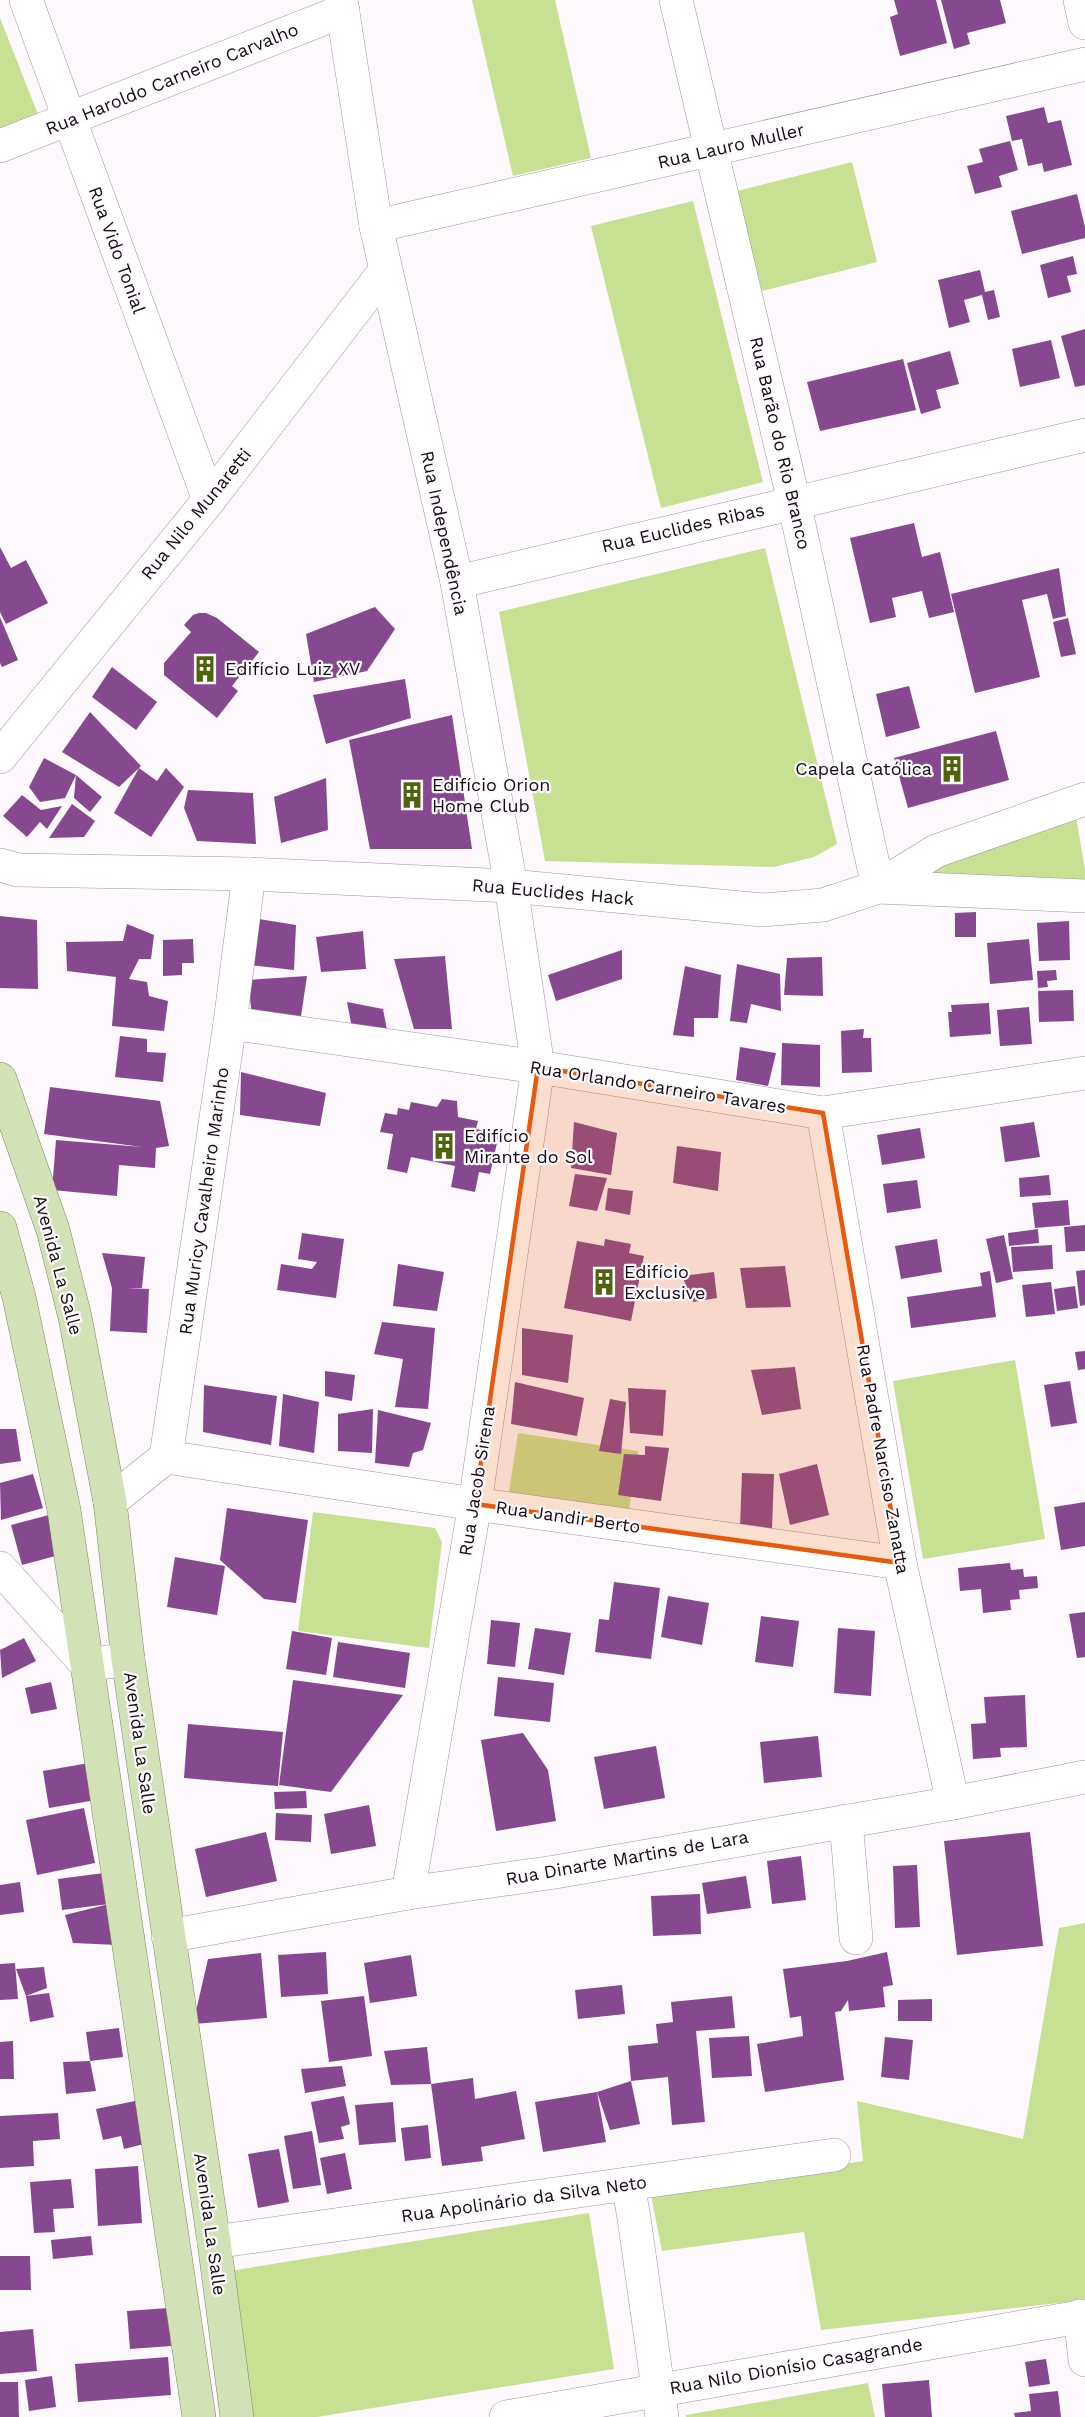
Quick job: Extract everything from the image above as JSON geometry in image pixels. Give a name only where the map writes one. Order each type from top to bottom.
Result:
[{"type":"main road","name":"Avenida La Salle","points":[[0,1079],[12,1154],[53,1230],[75,1317],[110,1502],[128,1659],[214,2242],[237,2417]]},
{"type":"main road","points":[[0,1228],[19,1297],[64,1510],[199,2417]]},
{"type":"main road","points":[[188,2346],[226,2343]]},
{"type":"street","name":"Rua Vido Tonial","points":[[26,0],[209,500]]},
{"type":"street","name":"Rua Barão do Rio Branco","points":[[675,0],[794,502],[878,888]]},
{"type":"street","points":[[1080,0],[1085,22]]},
{"type":"street","name":"Rua Haroldo Carneiro Carvalho","points":[[0,146],[69,120],[342,6]]},
{"type":"street","name":"Rua Independência","points":[[342,6],[376,226],[457,582],[511,886],[538,1067]]},
{"type":"street","name":"Rua Lauro Muller","points":[[376,226],[1085,64]]},
{"type":"street","name":"Rua Nilo Munaretti","points":[[1,755],[209,500],[385,271]]},
{"type":"street","name":"Rua Euclides Ribas","points":[[457,582],[1085,435]]},
{"type":"street","points":[[878,888],[936,851],[1085,799]]},
{"type":"street","name":"Rua Euclides Hack","points":[[6,870],[249,874],[511,886],[762,910],[823,905],[878,888],[1085,896]]},
{"type":"street","name":"Rua Muricy Cavalheiro Marinho","points":[[166,1457],[230,1023],[249,874]]},
{"type":"street","name":"Rua Orlando Carneiro Tavares","points":[[230,1023],[538,1067],[823,1113],[1085,1073]]},
{"type":"street","name":"Rua Jacob Sirena","points":[[408,1893],[475,1504],[538,1067]]},
{"type":"street","name":"Rua Padre Narciso Zanatta","points":[[823,1113],[900,1563],[953,1803]]},
{"type":"street","points":[[110,1502],[166,1457]]},
{"type":"street","name":"Rua Jandir Berto","points":[[166,1457],[475,1504],[900,1563]]},
{"type":"street","points":[[0,1568],[87,1665],[128,1659]]},
{"type":"street","name":"Rua Dinarte Martins de Lara","points":[[168,1936],[408,1893],[555,1872],[953,1803],[1085,1777]]},
{"type":"street","points":[[846,1821],[856,1938]]},
{"type":"street","name":"Rua Apolinário da Silva Neto","points":[[214,2242],[834,2155]]},
{"type":"street","points":[[628,2184],[660,2404]]},
{"type":"street","points":[[1083,2316],[1085,2360]]},
{"type":"street","name":"Rua Nilo Dionísio Casagrande","points":[[506,2417],[660,2404],[1083,2316]]},
{"type":"highlighted area","points":[[538,1067],[823,1113],[900,1563],[475,1504]]},
{"type":"green space","points":[[472,0],[555,0],[591,158],[513,176]]},
{"type":"green space","points":[[0,18],[39,117],[0,132]]},
{"type":"green space","points":[[852,162],[877,262],[762,291],[737,191]]},
{"type":"green space","points":[[693,201],[763,482],[661,508],[591,226]]},
{"type":"green space","points":[[765,548],[837,844],[814,857],[774,867],[545,861],[499,612]]},
{"type":"green space","points":[[1076,817],[1085,870],[1085,884],[890,882]]},
{"type":"green space","points":[[1015,1360],[1045,1539],[923,1559],[893,1381]]},
{"type":"green space","points":[[518,1433],[638,1451],[629,1510],[509,1492]]},
{"type":"green space","points":[[313,1512],[435,1528],[442,1542],[429,1648],[298,1631]]},
{"type":"green space","points":[[1085,1923],[1085,2300],[821,2330],[804,2232],[662,2251],[651,2195],[863,2161],[857,2101],[1023,2139],[1059,1928]]},
{"type":"green space","points":[[589,2213],[614,2369],[317,2417],[253,2417],[230,2271]]},
{"type":"green space","points":[[868,2383],[875,2417],[686,2417],[686,2415]]},
{"type":"building","points":[[894,0],[936,0],[947,43],[900,56],[890,17],[898,14]]},
{"type":"building","points":[[941,0],[1000,0],[1006,23],[967,33],[970,44],[954,49]]},
{"type":"building","points":[[1044,107],[1048,123],[1061,120],[1072,165],[1044,172],[1042,163],[1028,166],[1022,139],[1012,141],[1006,116]]},
{"type":"building","points":[[1010,141],[1018,170],[999,176],[1002,187],[975,194],[967,166],[983,162],[979,149]]},
{"type":"building","points":[[1077,194],[1085,227],[1085,238],[1022,254],[1011,211]]},
{"type":"building","points":[[1073,256],[1077,274],[1067,276],[1071,292],[1048,298],[1040,265]]},
{"type":"building","points":[[980,270],[985,292],[994,290],[1000,317],[988,320],[982,295],[964,300],[970,322],[949,328],[938,280]]},
{"type":"building","points":[[1085,329],[1085,385],[1075,387],[1061,336]]},
{"type":"building","points":[[1051,340],[1060,378],[1020,387],[1012,349]]},
{"type":"building","points":[[950,351],[959,384],[936,390],[941,408],[921,414],[907,363]]},
{"type":"building","points":[[903,359],[916,410],[820,431],[807,382]]},
{"type":"building","points":[[914,523],[922,557],[940,552],[954,612],[929,618],[922,591],[892,598],[896,617],[870,623],[850,538]]},
{"type":"building","points":[[0,547],[11,568],[26,560],[48,603],[6,624],[0,612]]},
{"type":"building","points":[[1059,568],[1066,616],[1053,619],[1047,594],[1022,600],[1040,677],[975,693],[951,594]]},
{"type":"building","points":[[375,607],[395,629],[367,671],[314,682],[306,634]]},
{"type":"building","name":"Edifício Luiz XV","points":[[206,613],[217,618],[259,652],[232,686],[238,691],[217,718],[164,675],[164,663],[191,632],[184,625],[193,615]]},
{"type":"building","points":[[0,617],[18,660],[2,667],[0,663]]},
{"type":"building","points":[[1068,618],[1076,654],[1061,657],[1053,622]]},
{"type":"building","points":[[112,667],[157,702],[136,730],[92,697]]},
{"type":"building","points":[[405,679],[411,718],[326,744],[313,695]]},
{"type":"building","points":[[909,686],[920,728],[886,737],[876,694]]},
{"type":"building","points":[[90,712],[141,766],[119,787],[62,752]]},
{"type":"building","name":"Edifício Orion Home Club","points":[[452,715],[472,849],[370,849],[349,740]]},
{"type":"building","name":"Capela Católica","points":[[996,731],[1009,780],[908,808],[894,758]]},
{"type":"building","points":[[44,758],[76,775],[65,798],[40,802],[29,787]]},
{"type":"building","points":[[139,768],[157,781],[166,768],[184,787],[151,837],[114,813]]},
{"type":"building","points":[[76,775],[102,797],[90,812],[74,798]]},
{"type":"building","points":[[326,778],[328,830],[281,843],[274,797]]},
{"type":"building","points":[[188,790],[253,793],[256,844],[197,841],[184,808]]},
{"type":"building","points":[[22,795],[41,810],[62,806],[47,829],[40,822],[27,837],[3,816]]},
{"type":"building","points":[[72,804],[95,821],[84,837],[49,838]]},
{"type":"building","points":[[976,912],[976,937],[955,937],[955,913]]},
{"type":"building","points":[[0,916],[37,920],[38,989],[0,988]]},
{"type":"building","points":[[253,918],[296,925],[294,970],[249,965]]},
{"type":"building","points":[[1069,921],[1070,960],[1039,961],[1037,923]]},
{"type":"building","points":[[127,924],[154,935],[151,959],[139,959],[129,979],[147,982],[149,996],[168,1001],[164,1031],[112,1026],[116,977],[67,971],[66,942],[123,941]]},
{"type":"building","points":[[363,931],[366,969],[321,972],[316,937]]},
{"type":"building","points":[[193,939],[194,963],[182,963],[182,975],[163,976],[163,940]]},
{"type":"building","points":[[1029,939],[1033,980],[990,984],[987,943]]},
{"type":"building","points":[[622,950],[622,979],[556,1001],[548,975]]},
{"type":"building","points":[[445,956],[452,1029],[414,1029],[394,959]]},
{"type":"building","points":[[822,957],[823,996],[784,995],[787,958]]},
{"type":"building","points":[[737,964],[780,974],[781,1011],[751,1004],[747,1023],[730,1021]]},
{"type":"building","points":[[685,966],[721,975],[718,1018],[694,1018],[694,1037],[673,1035]]},
{"type":"building","points":[[1056,970],[1057,980],[1047,981],[1048,987],[1038,988],[1037,971]]},
{"type":"building","points":[[307,976],[300,1023],[252,1016],[248,980]]},
{"type":"building","points":[[1073,990],[1074,1021],[1039,1022],[1038,991]]},
{"type":"building","points":[[347,1002],[383,1009],[388,1035],[352,1028]]},
{"type":"building","points":[[989,1003],[991,1034],[950,1037],[948,1012],[952,1012],[951,1005]]},
{"type":"building","points":[[1029,1007],[1032,1044],[1000,1046],[997,1010]]},
{"type":"building","points":[[864,1029],[863,1038],[871,1038],[872,1072],[842,1073],[841,1031]]},
{"type":"building","points":[[120,1036],[147,1039],[147,1052],[166,1053],[163,1082],[115,1077]]},
{"type":"building","points":[[782,1043],[820,1045],[820,1087],[781,1085]]},
{"type":"building","points":[[740,1047],[776,1053],[768,1086],[736,1080]]},
{"type":"building","points":[[241,1072],[326,1093],[320,1126],[240,1115]]},
{"type":"building","points":[[50,1087],[160,1101],[169,1146],[156,1148],[155,1168],[119,1165],[117,1196],[52,1190],[56,1140],[142,1147],[44,1134]]},
{"type":"building","name":"Edifício Mirante do Sol","points":[[442,1099],[457,1101],[458,1117],[478,1121],[476,1129],[499,1134],[490,1174],[479,1172],[475,1192],[451,1187],[455,1166],[411,1157],[407,1173],[387,1169],[393,1134],[380,1132],[385,1113],[397,1115],[398,1108],[409,1110],[411,1102],[437,1107]]},
{"type":"building","points":[[574,1122],[617,1133],[611,1175],[571,1168]]},
{"type":"building","points":[[1034,1122],[1040,1157],[1005,1162],[1000,1127]]},
{"type":"building","points":[[920,1128],[925,1158],[882,1165],[877,1135]]},
{"type":"building","points":[[677,1146],[721,1152],[718,1191],[673,1183]]},
{"type":"building","points":[[575,1174],[607,1178],[597,1211],[569,1206]]},
{"type":"building","points":[[1049,1175],[1051,1195],[1020,1197],[1019,1178]]},
{"type":"building","points":[[917,1180],[921,1208],[887,1213],[883,1184]]},
{"type":"building","points":[[608,1188],[633,1191],[630,1215],[605,1210]]},
{"type":"building","points":[[1068,1200],[1070,1225],[1035,1228],[1032,1203]]},
{"type":"building","points":[[1085,1225],[1085,1251],[1066,1252],[1064,1227]]},
{"type":"building","points":[[1038,1229],[1039,1243],[1009,1246],[1008,1233]]},
{"type":"building","points":[[302,1233],[344,1239],[336,1298],[277,1290],[281,1264],[312,1269],[317,1262],[298,1259]]},
{"type":"building","points":[[1004,1235],[1013,1279],[996,1283],[986,1239]]},
{"type":"building","name":"Edifício Exclusive","points":[[605,1239],[631,1244],[629,1253],[644,1256],[631,1321],[564,1308],[577,1241],[604,1246]]},
{"type":"building","points":[[937,1239],[942,1272],[901,1279],[895,1246]]},
{"type":"building","points":[[1052,1245],[1053,1269],[1013,1272],[1011,1247]]},
{"type":"building","points":[[102,1253],[145,1257],[142,1288],[127,1288],[149,1289],[147,1333],[110,1331],[112,1288]]},
{"type":"building","points":[[398,1264],[444,1272],[437,1311],[393,1306]]},
{"type":"building","points":[[785,1266],[791,1307],[746,1308],[740,1268]]},
{"type":"building","points":[[1085,1270],[1085,1305],[1080,1306],[1076,1271]]},
{"type":"building","points":[[990,1271],[996,1317],[911,1328],[907,1297],[982,1286],[980,1273]]},
{"type":"building","points":[[714,1272],[717,1298],[693,1302],[682,1276]]},
{"type":"building","points":[[1051,1282],[1055,1314],[1026,1317],[1022,1285]]},
{"type":"building","points":[[1075,1286],[1078,1308],[1057,1311],[1054,1289]]},
{"type":"building","points":[[382,1322],[435,1328],[428,1409],[395,1407],[403,1359],[374,1354]]},
{"type":"building","points":[[522,1328],[573,1335],[568,1383],[522,1375]]},
{"type":"building","points":[[1085,1351],[1085,1369],[1078,1370],[1075,1352]]},
{"type":"building","points":[[795,1367],[801,1409],[762,1415],[751,1370]]},
{"type":"building","points":[[325,1371],[355,1375],[352,1401],[325,1396]]},
{"type":"building","points":[[1070,1381],[1077,1423],[1051,1427],[1044,1385]]},
{"type":"building","points":[[515,1382],[584,1398],[577,1436],[511,1424]]},
{"type":"building","points":[[204,1385],[277,1396],[271,1445],[203,1432]]},
{"type":"building","points":[[628,1388],[666,1390],[663,1436],[630,1433]]},
{"type":"building","points":[[283,1394],[319,1402],[314,1453],[279,1446]]},
{"type":"building","points":[[610,1399],[626,1402],[621,1454],[599,1451]]},
{"type":"building","points":[[373,1409],[372,1453],[338,1451],[338,1414]]},
{"type":"building","points":[[378,1410],[431,1423],[423,1450],[413,1453],[409,1467],[375,1463]]},
{"type":"building","points":[[0,1429],[16,1429],[21,1461],[0,1464]]},
{"type":"building","points":[[645,1446],[669,1448],[661,1501],[618,1495],[624,1454],[645,1455]]},
{"type":"building","points":[[817,1464],[829,1515],[790,1525],[779,1474]]},
{"type":"building","points":[[742,1473],[774,1474],[772,1528],[740,1527]]},
{"type":"building","points":[[33,1474],[43,1508],[1,1520],[0,1483]]},
{"type":"building","points":[[1085,1502],[1085,1546],[1061,1550],[1054,1507]]},
{"type":"building","points":[[227,1508],[308,1520],[296,1603],[264,1599],[220,1560]]},
{"type":"building","points":[[49,1515],[59,1555],[22,1565],[11,1525]]},
{"type":"building","points":[[175,1557],[225,1566],[217,1615],[167,1607]]},
{"type":"building","points":[[1010,1563],[1011,1570],[1023,1569],[1024,1577],[1037,1576],[1038,1588],[1019,1590],[1020,1599],[1010,1600],[1011,1610],[983,1613],[981,1589],[960,1591],[958,1568]]},
{"type":"building","points":[[614,1582],[660,1588],[651,1659],[595,1652],[599,1619],[609,1620]]},
{"type":"building","points":[[668,1596],[709,1603],[702,1645],[661,1637]]},
{"type":"building","points":[[1085,1612],[1085,1657],[1077,1658],[1069,1614]]},
{"type":"building","points":[[761,1616],[799,1621],[793,1667],[755,1662]]},
{"type":"building","points":[[491,1620],[520,1623],[515,1667],[487,1664]]},
{"type":"building","points":[[535,1628],[571,1633],[564,1675],[528,1669]]},
{"type":"building","points":[[838,1628],[875,1631],[871,1696],[834,1693]]},
{"type":"building","points":[[292,1631],[332,1638],[326,1675],[286,1669]]},
{"type":"building","points":[[24,1638],[36,1661],[2,1678],[0,1650]]},
{"type":"building","points":[[338,1642],[410,1653],[405,1688],[333,1677]]},
{"type":"building","points":[[498,1677],[554,1683],[550,1722],[494,1716]]},
{"type":"building","points":[[293,1680],[403,1695],[331,1792],[279,1785]]},
{"type":"building","points":[[51,1682],[57,1709],[31,1714],[25,1688]]},
{"type":"building","points":[[1025,1695],[1027,1747],[1000,1748],[1001,1757],[973,1759],[971,1724],[986,1723],[984,1697]]},
{"type":"building","points":[[188,1724],[283,1732],[278,1786],[184,1778]]},
{"type":"building","points":[[523,1733],[548,1770],[556,1821],[496,1831],[481,1740]]},
{"type":"building","points":[[818,1736],[822,1777],[764,1783],[760,1742]]},
{"type":"building","points":[[656,1746],[665,1798],[604,1809],[594,1757]]},
{"type":"building","points":[[89,1763],[96,1800],[49,1808],[43,1771]]},
{"type":"building","points":[[306,1791],[307,1808],[275,1809],[274,1792]]},
{"type":"building","points":[[369,1805],[376,1846],[331,1854],[324,1814]]},
{"type":"building","points":[[84,1808],[95,1863],[37,1875],[26,1820]]},
{"type":"building","points":[[276,1813],[312,1815],[311,1842],[275,1840]]},
{"type":"building","points":[[266,1832],[277,1881],[206,1897],[195,1849]]},
{"type":"building","points":[[1030,1832],[1043,1946],[957,1955],[944,1841]]},
{"type":"building","points":[[801,1856],[806,1900],[772,1904],[767,1861]]},
{"type":"building","points":[[917,1865],[920,1927],[895,1928],[893,1866]]},
{"type":"building","points":[[104,1873],[109,1904],[62,1910],[58,1879]]},
{"type":"building","points":[[746,1876],[751,1908],[707,1914],[702,1883]]},
{"type":"building","points":[[20,1882],[24,1912],[0,1915],[0,1885]]},
{"type":"building","points":[[700,1894],[701,1934],[653,1936],[651,1896]]},
{"type":"building","points":[[109,1904],[118,1945],[73,1943],[65,1915]]},
{"type":"building","points":[[326,1952],[328,1994],[281,1997],[278,1955]]},
{"type":"building","points":[[887,1952],[893,1985],[883,1987],[885,2007],[849,2011],[848,2000],[841,2011],[835,2012],[844,2080],[765,2092],[757,2044],[803,2036],[801,2016],[790,2018],[783,1969],[847,1961]]},
{"type":"building","points":[[261,1953],[267,2018],[193,2024],[208,1959]]},
{"type":"building","points":[[411,1955],[417,1996],[370,2003],[364,1963]]},
{"type":"building","points":[[15,1963],[18,1999],[0,2000],[0,1964]]},
{"type":"building","points":[[44,1967],[47,1988],[26,1996],[16,1969]]},
{"type":"building","points":[[622,1985],[625,2014],[578,2019],[575,1990]]},
{"type":"building","points":[[49,1993],[54,2017],[30,2022],[26,1996]]},
{"type":"building","points":[[364,1996],[372,2056],[329,2062],[321,2001]]},
{"type":"building","points":[[732,1996],[735,2028],[696,2031],[705,2122],[672,2125],[668,2077],[631,2081],[628,2046],[658,2043],[656,2024],[673,2022],[671,2002]]},
{"type":"building","points":[[932,1999],[932,2021],[898,2021],[898,2000]]},
{"type":"building","points":[[119,2028],[123,2057],[90,2061],[86,2032]]},
{"type":"building","points":[[749,2036],[752,2076],[712,2078],[709,2038]]},
{"type":"building","points":[[885,2037],[913,2040],[909,2080],[881,2077]]},
{"type":"building","points":[[13,2041],[14,2079],[0,2079],[0,2042]]},
{"type":"building","points":[[427,2047],[431,2084],[391,2085],[384,2051]]},
{"type":"building","points":[[90,2061],[96,2091],[66,2094],[63,2062]]},
{"type":"building","points":[[342,2066],[346,2086],[305,2093],[301,2069]]},
{"type":"building","points":[[473,2078],[475,2099],[516,2091],[525,2139],[481,2147],[483,2161],[442,2166],[431,2084]]},
{"type":"building","points":[[631,2081],[640,2124],[610,2130],[597,2092]]},
{"type":"building","points":[[597,2092],[606,2142],[543,2152],[535,2102]]},
{"type":"building","points":[[344,2096],[350,2124],[341,2127],[344,2139],[319,2143],[311,2102]]},
{"type":"building","points":[[135,2101],[144,2144],[124,2149],[121,2136],[103,2140],[96,2109]]},
{"type":"building","points":[[393,2102],[396,2142],[359,2145],[355,2105]]},
{"type":"building","points":[[58,2113],[60,2139],[33,2141],[34,2166],[0,2168],[0,2116]]},
{"type":"building","points":[[428,2125],[431,2158],[405,2161],[401,2128]]},
{"type":"building","points":[[312,2131],[321,2185],[293,2189],[284,2136]]},
{"type":"building","points":[[279,2149],[289,2202],[258,2208],[248,2154]]},
{"type":"building","points":[[345,2153],[352,2189],[327,2194],[320,2158]]},
{"type":"building","points":[[138,2166],[142,2223],[98,2226],[95,2169]]},
{"type":"building","points":[[71,2179],[74,2208],[53,2209],[55,2232],[34,2233],[30,2182]]},
{"type":"building","points":[[91,2236],[93,2255],[53,2259],[51,2240]]},
{"type":"building","points":[[0,2256],[30,2256],[31,2290],[0,2290]]},
{"type":"building","points":[[168,2308],[171,2346],[130,2349],[127,2311]]},
{"type":"building","points":[[33,2329],[37,2371],[0,2374],[0,2332]]},
{"type":"building","points":[[168,2357],[171,2395],[78,2402],[75,2364]]},
{"type":"building","points":[[1046,2359],[1050,2384],[1029,2387],[1025,2362]]},
{"type":"building","points":[[52,2376],[56,2407],[29,2411],[25,2380]]},
{"type":"building","points":[[929,2380],[932,2417],[885,2417],[882,2384]]},
{"type":"building","points":[[0,2382],[18,2382],[19,2417],[0,2417]]},
{"type":"building","points":[[1058,2391],[1061,2417],[1015,2417],[1014,2413],[1031,2411],[1029,2394]]},
{"type":"place","name":"Edifício Luiz XV","points":[[205,669]]},
{"type":"place","name":"Capela Católica","points":[[952,769]]},
{"type":"place","name":"Edifício Orion Home Club","points":[[412,795]]},
{"type":"place","name":"Edifício Mirante do Sol","points":[[444,1146]]},
{"type":"place","name":"Edifício Exclusive","points":[[604,1282]]}]
